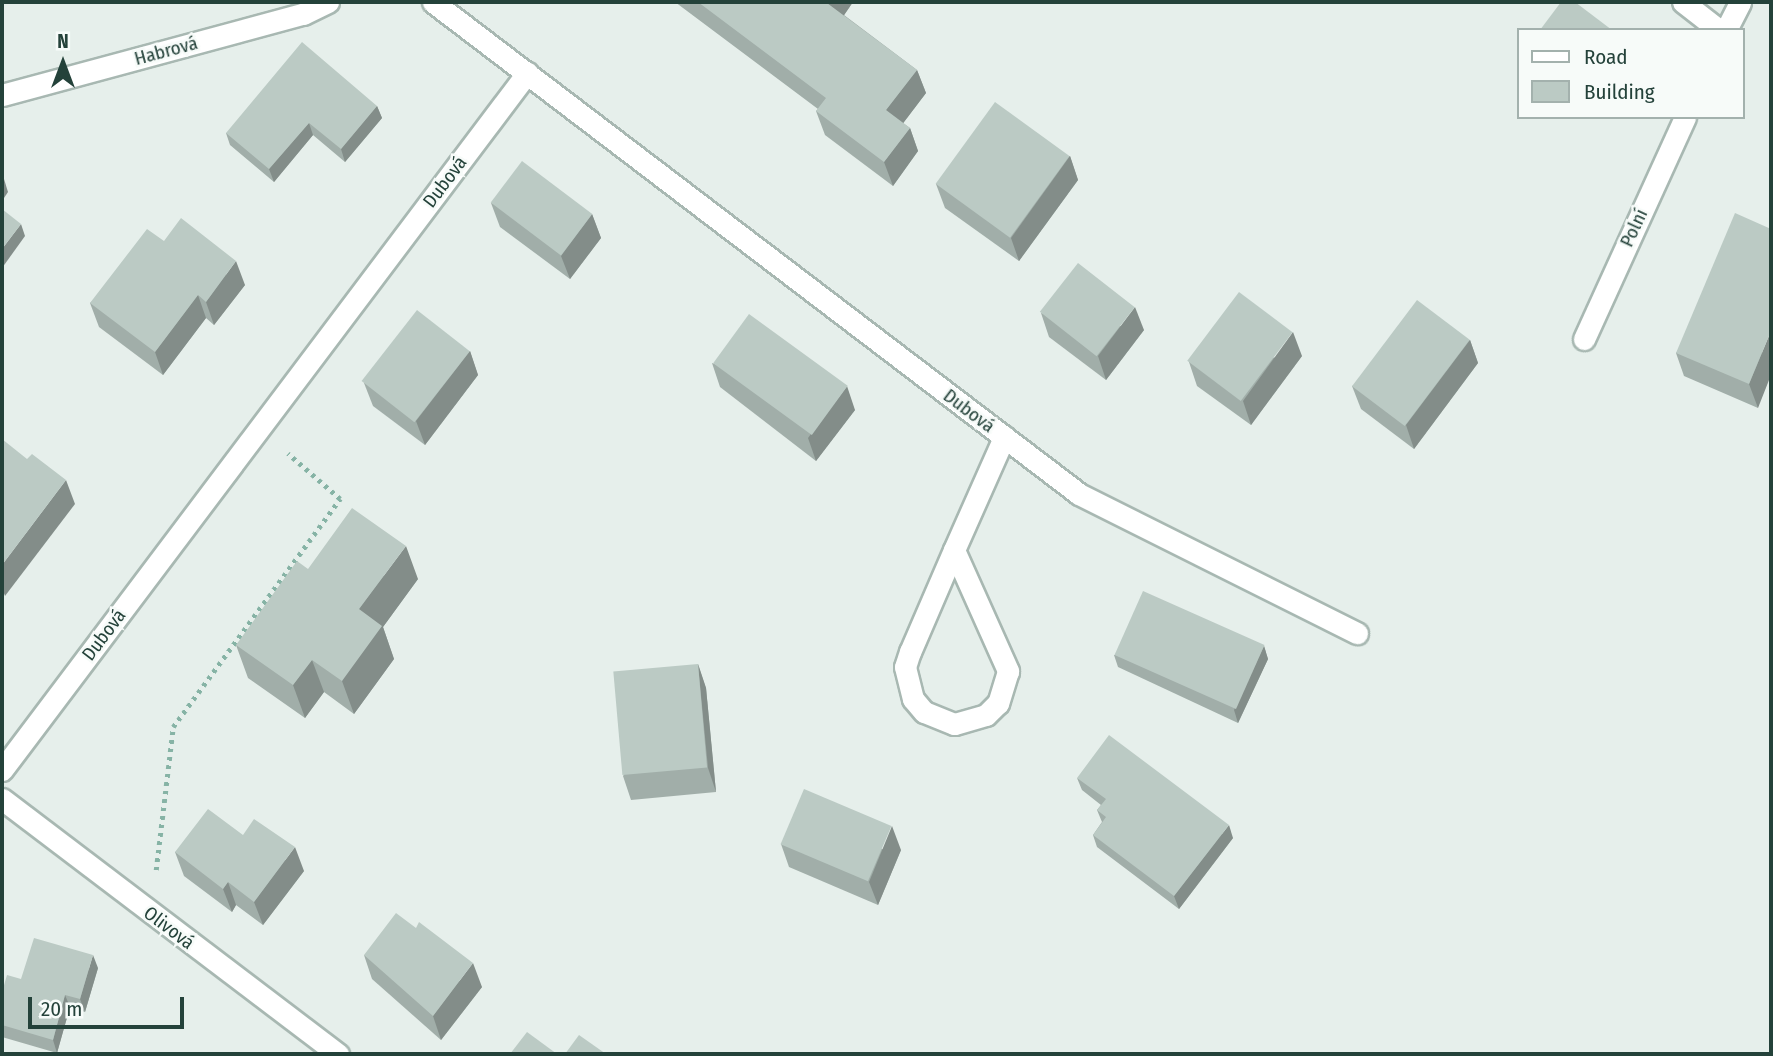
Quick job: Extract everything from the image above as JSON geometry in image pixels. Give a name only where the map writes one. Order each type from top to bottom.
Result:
[{"type":"street","name":"Habrová","points":[[2,95],[303,15],[328,2]]},
{"type":"street","points":[[433,2],[527,73]]},
{"type":"street","points":[[1683,2],[1716,28]]},
{"type":"street","points":[[1727,28],[1740,2]]},
{"type":"street","name":"Dubová","points":[[2,770],[527,73],[1004,437],[1114,516],[1357,633]]},
{"type":"street","name":"Polní","points":[[1584,339],[1684,119]]},
{"type":"street","name":"Dubová","points":[[954,550],[1008,671],[998,703],[986,715],[954,724],[938,721],[913,699],[905,667],[954,550],[1004,437]]},
{"type":"street","name":"Olivová","points":[[2,799],[150,916],[338,1054]]},
{"type":"path","points":[[150,916],[173,727],[340,499],[258,429]]},
{"type":"building","points":[[698,2],[828,2],[917,70],[886,110],[910,128],[884,162],[816,111],[826,98]]},
{"type":"building","points":[[1561,2],[1575,2],[1609,28],[1542,28]]},
{"type":"building","points":[[302,42],[377,106],[341,149],[309,123],[269,169],[226,133]]},
{"type":"building","points":[[995,102],[1069,156],[1010,238],[936,184]]},
{"type":"building","points":[[522,161],[592,214],[561,255],[491,203]]},
{"type":"building","points":[[2,209],[21,224],[2,249]]},
{"type":"building","points":[[1735,213],[1771,229],[1771,331],[1749,384],[1676,353]]},
{"type":"building","points":[[181,218],[236,261],[206,302],[198,295],[155,352],[90,303],[147,229],[164,241]]},
{"type":"building","points":[[1078,263],[1135,307],[1097,356],[1040,312]]},
{"type":"building","points":[[1239,292],[1293,332],[1241,401],[1187,361]]},
{"type":"building","points":[[1417,300],[1470,340],[1405,426],[1352,386]]},
{"type":"building","points":[[417,310],[470,351],[414,422],[362,381]]},
{"type":"building","points":[[749,314],[848,386],[812,435],[713,363]]},
{"type":"building","points":[[2,439],[27,459],[32,454],[66,480],[2,565]]},
{"type":"building","points":[[352,508],[406,546],[359,609],[382,626],[342,681],[312,660],[293,685],[236,645],[297,561],[308,569]]},
{"type":"building","points":[[1143,591],[1265,645],[1236,709],[1115,655]]},
{"type":"building","points":[[698,664],[707,768],[622,775],[613,671]]},
{"type":"building","points":[[1109,735],[1229,825],[1174,896],[1093,835],[1106,817],[1097,810],[1106,799],[1077,778]]},
{"type":"building","points":[[804,789],[891,826],[868,881],[781,844]]},
{"type":"building","points":[[208,809],[243,835],[254,819],[295,847],[254,902],[228,882],[223,889],[175,852]]},
{"type":"building","points":[[396,913],[416,928],[419,922],[473,963],[433,1016],[364,955]]},
{"type":"building","points":[[34,938],[93,955],[80,999],[65,995],[53,1040],[2,1025],[2,992],[7,975],[21,979]]},
{"type":"building","points":[[527,1032],[557,1054],[510,1054]]},
{"type":"building","points":[[579,1035],[606,1054],[565,1054]]}]
